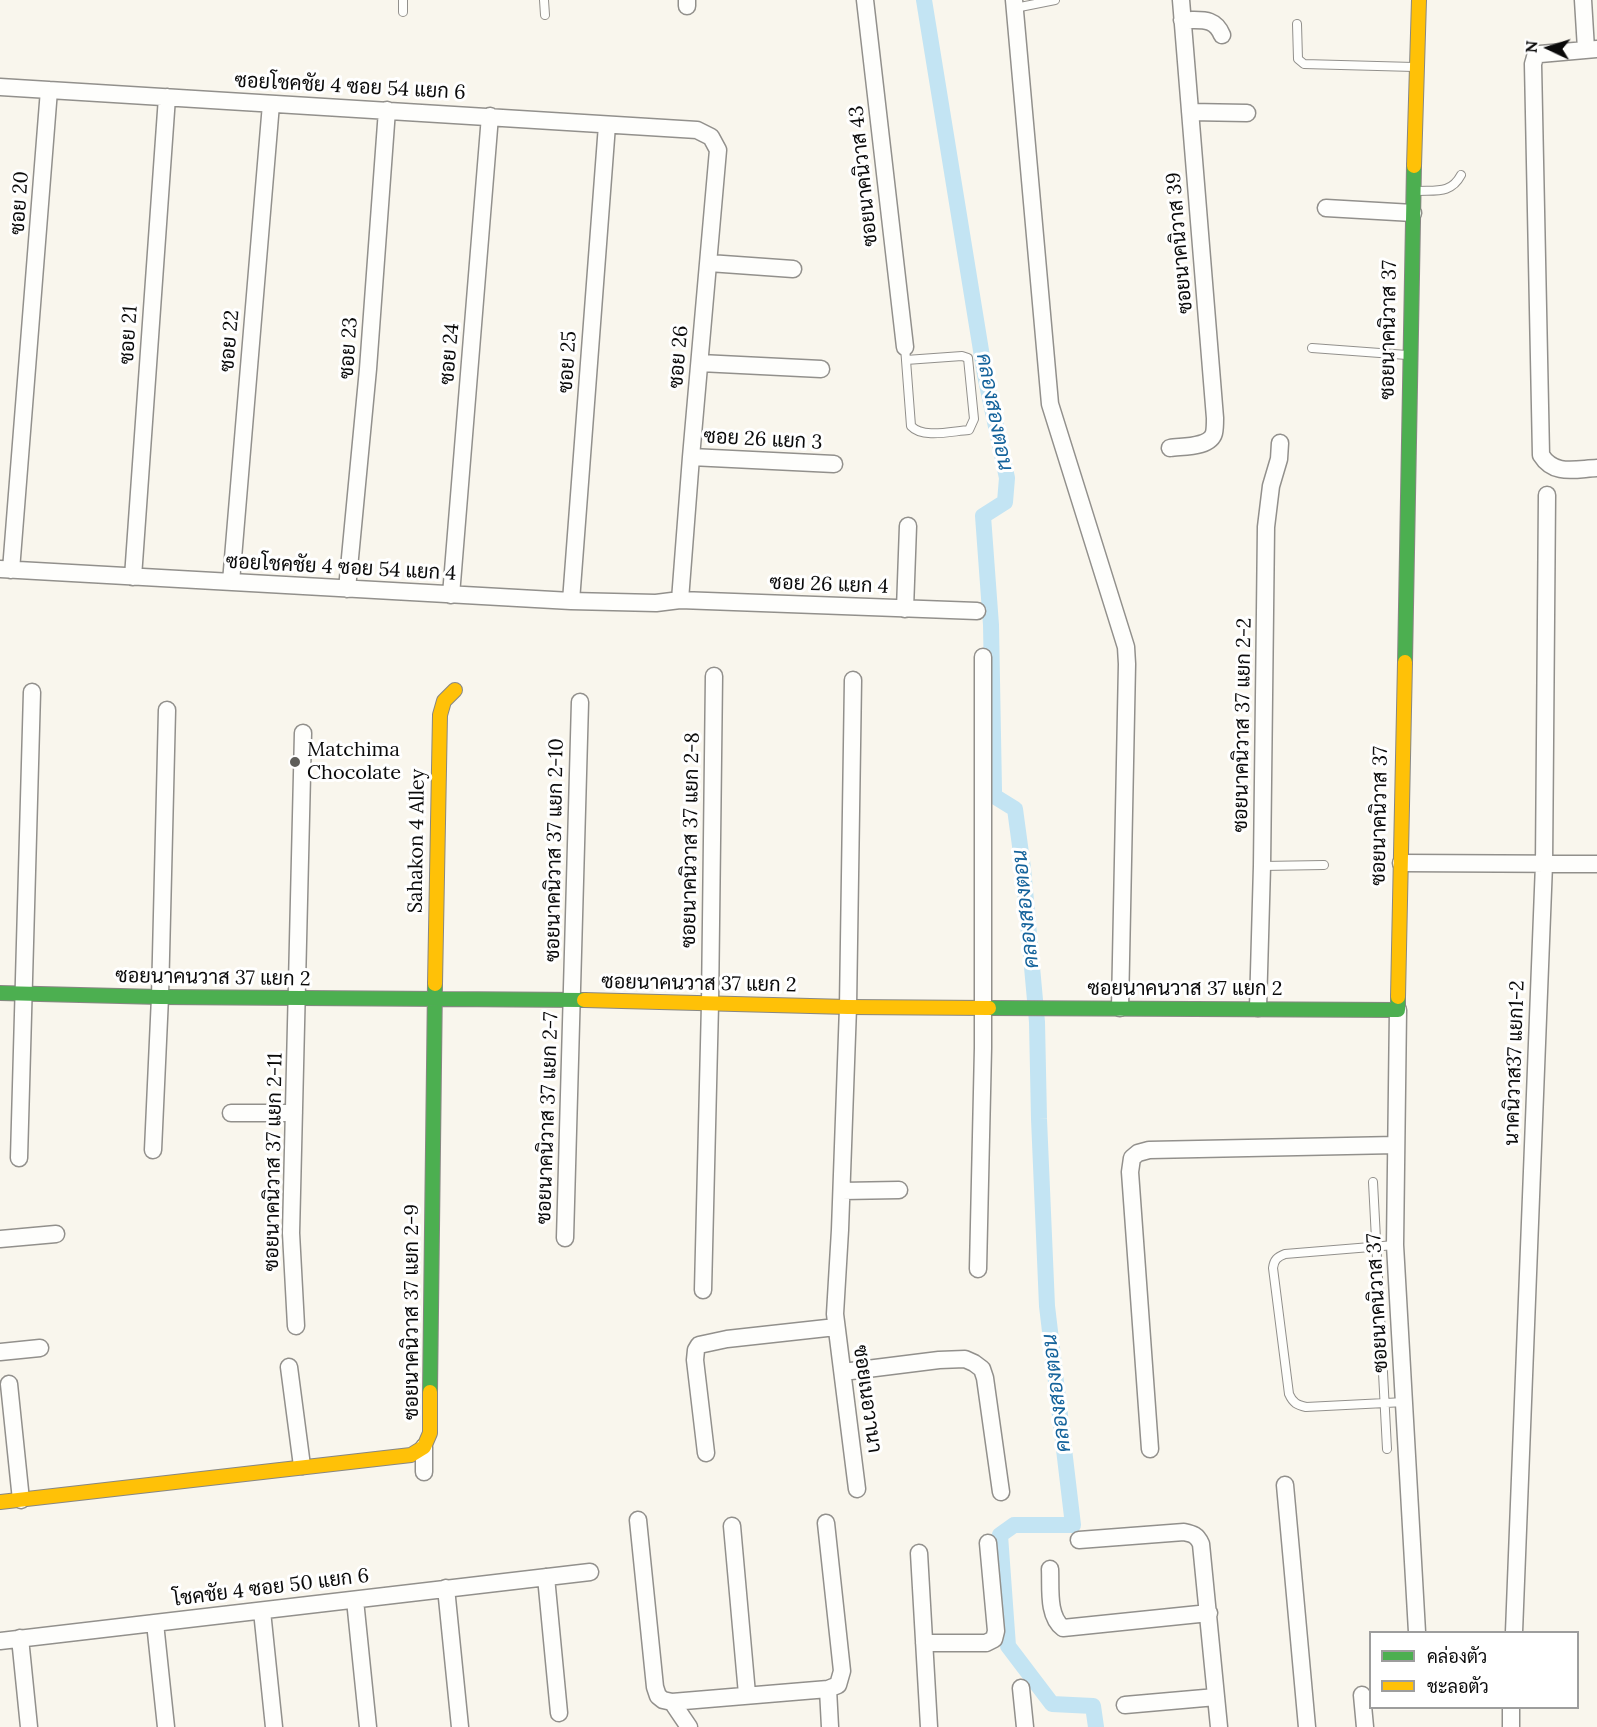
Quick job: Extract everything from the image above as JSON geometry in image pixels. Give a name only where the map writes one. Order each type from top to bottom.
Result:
[{"type":"street","name":"ซอยนาคนิวาส 43","points":[[865,0],[905,353]]},
{"type":"street","name":"ซอยนาคนิวาส 39","points":[[1170,448],[1205,443],[1210,440],[1214,434],[1215,418],[1180,0]]},
{"type":"street","name":"ซอยนาคนิวาส 37","points":[[1417,1631],[1395,1245],[1395,1145],[1413,191],[1419,0]]},
{"type":"street","points":[[1583,0],[1592,49],[1540,54],[1535,57],[1533,64],[1541,455],[1547,465],[1558,469],[1597,468]]},
{"type":"street","points":[[1015,4],[1050,404],[1126,647],[1126,801],[1120,1008]]},
{"type":"street","points":[[1182,20],[1213,22],[1218,26],[1222,35]]},
{"type":"street","name":"ซอยโชคชัย 4 ซอย 54 แยก 6","points":[[0,87],[697,130]]},
{"type":"street","name":"ซอย 20","points":[[5,570],[49,90]]},
{"type":"street","name":"ซอย 21","points":[[133,577],[167,97]]},
{"type":"street","name":"ซอย 22","points":[[231,582],[270,104]]},
{"type":"street","name":"ซอย 23","points":[[347,589],[368,369],[387,110]]},
{"type":"street","points":[[1190,112],[1247,113]]},
{"type":"street","name":"ซอย 24","points":[[451,595],[490,116]]},
{"type":"street","name":"ซอย 25","points":[[571,601],[608,125]]},
{"type":"street","name":"ซอย 26","points":[[680,600],[718,150],[711,137],[697,130]]},
{"type":"street","points":[[1326,208],[1413,213]]},
{"type":"street","points":[[709,263],[793,269]]},
{"type":"street","points":[[700,363],[821,369]]},
{"type":"street","name":"ซอยนาคนิวาส 37 แยก 2-2","points":[[1258,1008],[1266,527],[1271,486],[1279,459],[1280,443]]},
{"type":"street","name":"ซอย 26 แยก 3","points":[[691,457],[834,464]]},
{"type":"street","name":"นาคนิวาส37 แยก1-2","points":[[1514,1631],[1544,864],[1547,495]]},
{"type":"street","points":[[904,609],[908,525]]},
{"type":"street","name":"ซอยโชคชัย 4 ซอย 54 แยก 4","points":[[5,570],[571,601],[656,603],[680,600]]},
{"type":"street","name":"ซอย 26 แยก 4","points":[[680,600],[976,611]]},
{"type":"street","points":[[978,1269],[982,1008],[983,657]]},
{"type":"street","name":"ซอยนาคนิวาส 37 แยก 2-8","points":[[703,1290],[710,1004],[714,676]]},
{"type":"street","name":"ซอยเนอวานา","points":[[853,680],[848,1007],[835,1321],[857,1489]]},
{"type":"street","name":"Sahakon 4 Alley","points":[[435,999],[440,715],[446,697],[455,690]]},
{"type":"street","points":[[19,1158],[32,692]]},
{"type":"street","name":"ซอยนาคนิวาส 37 แยก 2-10","points":[[573,1000],[580,702]]},
{"type":"street","points":[[153,1150],[160,997],[167,710]]},
{"type":"street","points":[[297,998],[303,733]]},
{"type":"street","points":[[1401,863],[1597,864]]},
{"type":"street","name":"ซอยนาคนวาส 37 แยก 2","points":[[0,993],[160,997],[573,1000],[848,1007],[1398,1010]]},
{"type":"street","name":"ซอยนาคนิวาส 37 แยก 2-11","points":[[296,1326],[291,1233],[297,998]]},
{"type":"street","name":"ซอยนาคนิวาส 37 แยก 2-9","points":[[0,1502],[411,1455],[424,1447],[430,1433],[435,999]]},
{"type":"street","name":"ซอยนาคนิวาส 37 แยก 2-7","points":[[565,1238],[573,1000]]},
{"type":"street","points":[[231,1113],[294,1113]]},
{"type":"street","points":[[1150,1449],[1130,1172],[1132,1158],[1138,1153],[1149,1150],[1395,1145]]},
{"type":"street","points":[[842,1191],[899,1190]]},
{"type":"street","points":[[0,1239],[56,1234]]},
{"type":"street","points":[[706,1453],[695,1360],[699,1345],[835,1321]]},
{"type":"street","points":[[0,1352],[40,1348]]},
{"type":"street","points":[[843,1372],[939,1360],[965,1359],[975,1363],[982,1369],[985,1378],[1001,1492]]},
{"type":"street","points":[[289,1367],[302,1466]]},
{"type":"street","points":[[9,1384],[21,1500]]},
{"type":"street","points":[[424,1447],[424,1472]]},
{"type":"street","points":[[1285,1485],[1307,1727]]},
{"type":"street","points":[[638,1520],[655,1687],[658,1696],[672,1702],[828,1689],[838,1685],[842,1671],[826,1523]]},
{"type":"street","points":[[732,1526],[747,1694]]},
{"type":"street","points":[[1078,1540],[1184,1532],[1194,1534],[1201,1544],[1219,1727]]},
{"type":"street","points":[[924,1643],[986,1643],[994,1639],[996,1631],[988,1543]]},
{"type":"street","points":[[919,1553],[929,1727]]},
{"type":"street","points":[[1050,1569],[1053,1613],[1056,1623],[1063,1628],[1209,1613]]},
{"type":"street","name":"โชคชัย 4 ซอย 50 แยก 6","points":[[0,1641],[591,1572]]},
{"type":"street","points":[[546,1577],[559,1713]]},
{"type":"street","points":[[446,1588],[460,1727]]},
{"type":"street","points":[[355,1600],[368,1727]]},
{"type":"street","points":[[262,1611],[274,1727]]},
{"type":"street","points":[[155,1623],[166,1727]]},
{"type":"street","points":[[20,1638],[29,1727]]},
{"type":"street","points":[[1021,1688],[1025,1727]]},
{"type":"street","points":[[828,1689],[830,1727]]},
{"type":"street","points":[[1362,1695],[1365,1727]]},
{"type":"street","points":[[1125,1705],[1216,1697]]},
{"type":"street","points":[[672,1702],[689,1727]]},
{"type":"street","points":[[1511,1709],[1511,1727]]},
{"type":"lane","points":[[403,0],[403,12]]},
{"type":"lane","points":[[544,0],[545,15]]},
{"type":"lane","points":[[1015,4],[1055,0]]},
{"type":"lane","points":[[1297,24],[1298,59],[1304,64],[1417,68]]},
{"type":"lane","points":[[1413,191],[1450,188],[1456,184],[1461,174]]},
{"type":"lane","points":[[1312,348],[1410,356]]},
{"type":"lane","points":[[905,353],[968,358],[974,419],[969,430],[923,433],[915,431],[910,426],[905,353]]},
{"type":"lane","points":[[1262,866],[1324,865]]},
{"type":"lane","points":[[1372,1182],[1387,1449]]},
{"type":"lane","points":[[1395,1245],[1285,1254],[1278,1257],[1273,1268],[1289,1394],[1293,1402],[1298,1406],[1306,1407],[1405,1402]]},
{"type":"waterway","name":"คลองสองตอน","points":[[924,0],[985,375],[1007,478],[1005,502],[983,516],[991,625],[994,796],[1015,809],[1023,868],[1037,1022],[1047,1306],[1073,1525],[1014,1525],[1000,1535],[1008,1646],[1052,1704],[1093,1706],[1096,1727]]},
{"type":"traffic: fast","points":[[1405,662],[1414,166]]},
{"type":"traffic: fast","points":[[430,1392],[435,984]]},
{"type":"traffic: fast","points":[[0,993],[160,997],[584,1000]]},
{"type":"traffic: fast","points":[[989,1008],[1398,1010],[1398,997]]},
{"type":"traffic: slow","points":[[1414,166],[1419,0]]},
{"type":"traffic: slow","points":[[1398,997],[1405,662]]},
{"type":"traffic: slow","points":[[435,984],[440,715],[444,701],[455,690]]},
{"type":"traffic: slow","points":[[584,1000],[989,1008]]},
{"type":"traffic: slow","points":[[0,1502],[411,1455],[424,1447],[430,1433],[430,1392]]},
{"type":"place","name":"Matchima Chocolate","points":[[295,762]]}]
